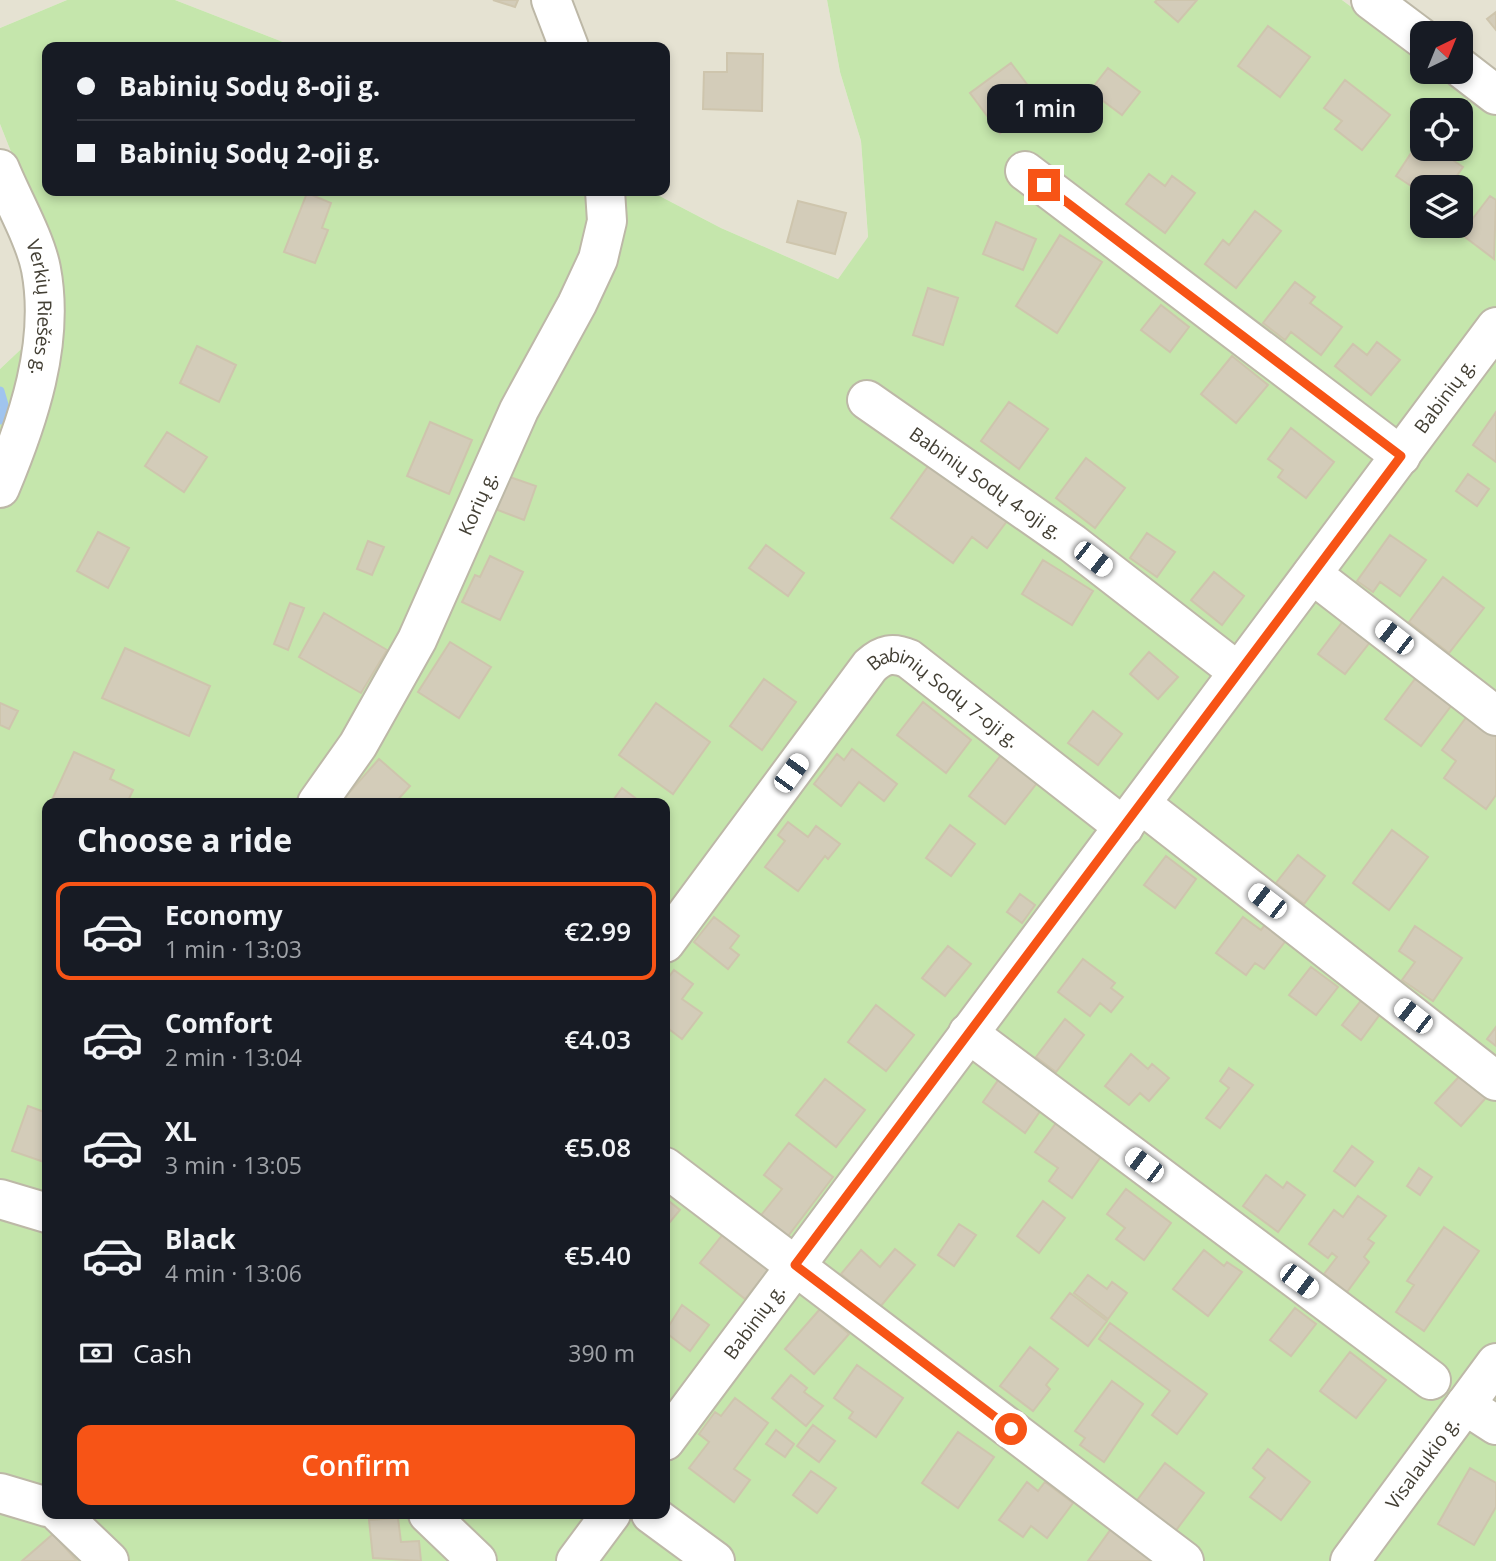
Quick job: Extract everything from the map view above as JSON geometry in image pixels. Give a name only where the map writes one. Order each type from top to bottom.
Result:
[{"type":"street","points":[[551,0],[567,42]]},
{"type":"street","points":[[1371,0],[1410,29]]},
{"type":"street","points":[[1474,78],[1496,95]]},
{"type":"street","name":"Verkių Riešės g.","points":[[0,169],[41,266],[45,302],[42,345],[25,427],[0,488]]},
{"type":"street","points":[[1025,171],[1401,456]]},
{"type":"street","name":"Korių g.","points":[[321,798],[358,745],[417,640],[519,410],[577,304],[598,259],[607,221],[605,196]]},
{"type":"street","name":"Babinių g.","points":[[670,1434],[1133,815],[1237,671],[1492,342]]},
{"type":"street","name":"Babinių Sodų 4-oji g.","points":[[867,400],[1072,543],[1237,671]]},
{"type":"street","points":[[1312,573],[1496,716]]},
{"type":"street","name":"Babinių Sodų 7-oji g.","points":[[670,936],[870,666],[879,657],[889,654],[909,659],[1133,815],[1496,1081]]},
{"type":"street","points":[[968,1033],[1431,1380]]},
{"type":"street","points":[[670,1171],[1184,1561]]},
{"type":"street","points":[[0,1199],[42,1212]]},
{"type":"street","name":"Visalaukio g.","points":[[1350,1561],[1480,1415],[1496,1363]]},
{"type":"street","points":[[0,1493],[42,1506]]},
{"type":"street","points":[[65,1519],[108,1561]]},
{"type":"street","points":[[433,1519],[477,1561]]},
{"type":"street","points":[[576,1561],[607,1519]]},
{"type":"street","points":[[659,1519],[715,1561]]},
{"type":"shaded area","points":[[0,0],[67,0],[0,28]]},
{"type":"shaded area","points":[[175,0],[827,0],[840,72],[861,141],[868,238],[838,279],[721,228],[660,196],[670,196],[670,42],[283,42]]},
{"type":"shaded area","points":[[1342,0],[1496,0],[1496,115],[1454,84],[1474,84],[1474,21],[1410,21],[1410,50]]},
{"type":"shaded area","points":[[0,124],[55,263],[35,336],[0,369]]},
{"type":"green space","points":[[67,0],[175,0],[283,42],[42,42],[42,196],[660,196],[721,228],[838,279],[868,237],[861,141],[840,72],[827,0],[1342,0],[1410,50],[1410,84],[1454,84],[1496,115],[1496,1561],[0,1561],[0,369],[35,336],[55,263],[0,124],[0,28]]},
{"type":"building","points":[[493,0],[518,0],[515,7]]},
{"type":"building","points":[[1197,0],[1178,22],[1155,2]]},
{"type":"building","points":[[1496,12],[1496,30],[1487,19]]},
{"type":"building","points":[[1268,26],[1310,57],[1280,97],[1238,66]]},
{"type":"building","points":[[727,53],[763,54],[762,111],[703,109],[704,72],[727,72]]},
{"type":"building","points":[[1011,63],[1041,103],[1000,133],[970,93]]},
{"type":"building","points":[[1108,68],[1140,92],[1122,115],[1090,91]]},
{"type":"building","points":[[1345,80],[1390,115],[1362,150],[1335,129],[1342,121],[1324,108]]},
{"type":"building","points":[[1410,155],[1410,161],[1454,161],[1463,167],[1457,175],[1410,175],[1410,185],[1396,176]]},
{"type":"building","points":[[1149,174],[1165,186],[1172,176],[1195,193],[1165,233],[1126,204]]},
{"type":"building","points":[[306,196],[314,196],[331,203],[322,228],[328,230],[315,263],[284,252]]},
{"type":"building","points":[[1490,196],[1496,200],[1494,259],[1466,238],[1473,238],[1473,218]]},
{"type":"building","points":[[798,201],[846,213],[835,254],[787,242]]},
{"type":"building","points":[[1255,211],[1281,231],[1236,288],[1205,264],[1223,240],[1229,245]]},
{"type":"building","points":[[996,222],[1036,239],[1023,270],[983,254]]},
{"type":"building","points":[[1060,235],[1102,262],[1057,333],[1016,306]]},
{"type":"building","points":[[1295,282],[1315,297],[1310,303],[1342,327],[1321,355],[1291,332],[1285,340],[1263,323]]},
{"type":"building","points":[[928,288],[958,298],[943,345],[913,335]]},
{"type":"building","points":[[1161,305],[1189,327],[1170,352],[1141,330]]},
{"type":"building","points":[[1377,342],[1400,360],[1371,395],[1335,366],[1353,344],[1367,355]]},
{"type":"building","points":[[197,346],[236,365],[219,402],[180,383]]},
{"type":"building","points":[[1232,356],[1268,385],[1236,423],[1201,394]]},
{"type":"building","points":[[1009,402],[1048,429],[1019,469],[981,441]]},
{"type":"building","points":[[1496,412],[1496,462],[1473,445]]},
{"type":"building","points":[[430,422],[472,440],[449,494],[407,476]]},
{"type":"building","points":[[1291,428],[1334,462],[1306,498],[1278,477],[1283,470],[1268,459]]},
{"type":"building","points":[[167,432],[207,457],[184,492],[145,466]]},
{"type":"building","points":[[1086,458],[1125,488],[1095,528],[1056,498]]},
{"type":"building","points":[[929,465],[1007,521],[987,548],[972,537],[953,563],[891,518]]},
{"type":"building","points":[[1468,474],[1489,489],[1477,506],[1456,491]]},
{"type":"building","points":[[507,476],[536,486],[524,520],[495,509]]},
{"type":"building","points":[[98,532],[129,548],[108,588],[77,571]]},
{"type":"building","points":[[1147,533],[1175,552],[1157,577],[1130,558]]},
{"type":"building","points":[[1390,535],[1426,560],[1400,596],[1380,582],[1373,592],[1357,581]]},
{"type":"building","points":[[368,541],[384,547],[372,575],[357,569]]},
{"type":"building","points":[[766,545],[804,573],[788,596],[749,568]]},
{"type":"building","points":[[490,556],[523,572],[500,620],[462,602],[475,575],[480,577]]},
{"type":"building","points":[[1043,560],[1093,591],[1072,625],[1022,594]]},
{"type":"building","points":[[1214,572],[1244,596],[1222,625],[1191,600]]},
{"type":"building","points":[[1443,577],[1484,608],[1449,653],[1409,622]]},
{"type":"building","points":[[290,603],[304,608],[288,650],[274,644]]},
{"type":"building","points":[[324,613],[387,650],[361,693],[299,657]]},
{"type":"building","points":[[1347,616],[1374,637],[1345,674],[1318,654]]},
{"type":"building","points":[[450,642],[491,667],[459,718],[418,692]]},
{"type":"building","points":[[125,648],[210,686],[189,736],[102,698]]},
{"type":"building","points":[[1149,652],[1178,677],[1158,699],[1130,674]]},
{"type":"building","points":[[764,679],[796,702],[762,750],[730,726]]},
{"type":"building","points":[[1415,679],[1451,706],[1421,746],[1385,719]]},
{"type":"building","points":[[923,702],[971,740],[946,773],[897,735]]},
{"type":"building","points":[[0,703],[18,711],[9,729],[0,725]]},
{"type":"building","points":[[656,703],[710,742],[673,794],[619,755]]},
{"type":"building","points":[[1093,711],[1122,734],[1098,765],[1068,743]]},
{"type":"building","points":[[1468,715],[1496,735],[1496,795],[1486,809],[1444,778],[1456,761],[1442,750]]},
{"type":"building","points":[[852,749],[897,784],[884,801],[859,782],[841,806],[814,784],[837,754],[844,760]]},
{"type":"building","points":[[1005,750],[1041,778],[1005,824],[969,796]]},
{"type":"building","points":[[74,752],[114,770],[110,779],[133,790],[129,798],[53,798]]},
{"type":"building","points":[[379,759],[410,786],[399,798],[344,798]]},
{"type":"building","points":[[622,788],[635,798],[615,798]]},
{"type":"building","points":[[788,822],[808,837],[816,826],[840,844],[828,859],[825,856],[798,891],[765,867],[785,841],[778,835]]},
{"type":"building","points":[[950,825],[975,844],[951,876],[926,858]]},
{"type":"building","points":[[1392,830],[1428,857],[1389,910],[1353,883]]},
{"type":"building","points":[[1298,855],[1325,876],[1304,904],[1276,883]]},
{"type":"building","points":[[1166,856],[1196,879],[1175,908],[1144,885]]},
{"type":"building","points":[[1020,894],[1035,905],[1022,923],[1007,912]]},
{"type":"building","points":[[714,917],[739,936],[730,948],[739,955],[728,969],[694,942]]},
{"type":"building","points":[[1243,917],[1261,930],[1270,918],[1291,934],[1264,969],[1255,963],[1246,975],[1216,953]]},
{"type":"building","points":[[1415,926],[1462,958],[1433,1001],[1402,980],[1415,962],[1399,951]]},
{"type":"building","points":[[948,946],[971,964],[945,996],[922,978]]},
{"type":"building","points":[[1083,959],[1115,983],[1111,988],[1123,997],[1111,1012],[1100,1003],[1090,1016],[1058,992]]},
{"type":"building","points":[[1311,967],[1338,987],[1316,1015],[1289,995]]},
{"type":"building","points":[[674,970],[693,984],[682,999],[702,1013],[682,1039],[670,1030],[670,975]]},
{"type":"building","points":[[1363,998],[1381,1013],[1361,1040],[1342,1025]]},
{"type":"building","points":[[876,1005],[914,1035],[886,1071],[848,1042]]},
{"type":"building","points":[[1065,1019],[1084,1035],[1056,1072],[1036,1057]]},
{"type":"building","points":[[1496,1027],[1496,1046],[1487,1039]]},
{"type":"building","points":[[1131,1054],[1148,1069],[1152,1064],[1169,1078],[1149,1101],[1140,1093],[1129,1105],[1105,1086]]},
{"type":"building","points":[[1229,1068],[1253,1085],[1220,1128],[1206,1118],[1229,1088],[1220,1081]]},
{"type":"building","points":[[1466,1069],[1491,1092],[1461,1126],[1435,1103]]},
{"type":"building","points":[[1001,1076],[1043,1107],[1025,1133],[983,1102]]},
{"type":"building","points":[[825,1079],[865,1110],[836,1147],[796,1115]]},
{"type":"building","points":[[28,1106],[42,1111],[42,1161],[12,1151]]},
{"type":"building","points":[[1056,1123],[1102,1155],[1072,1198],[1049,1181],[1058,1168],[1035,1152]]},
{"type":"building","points":[[789,1143],[833,1177],[785,1240],[758,1219],[782,1189],[764,1175]]},
{"type":"building","points":[[1352,1146],[1373,1162],[1355,1186],[1334,1171]]},
{"type":"building","points":[[1419,1168],[1432,1177],[1420,1195],[1407,1186]]},
{"type":"building","points":[[1266,1175],[1283,1188],[1287,1182],[1305,1195],[1278,1232],[1243,1206]]},
{"type":"building","points":[[1126,1189],[1171,1223],[1144,1260],[1116,1239],[1125,1228],[1107,1214]]},
{"type":"building","points":[[1358,1196],[1386,1216],[1368,1239],[1374,1243],[1364,1257],[1369,1262],[1347,1292],[1324,1274],[1337,1257],[1332,1253],[1328,1258],[1309,1244],[1334,1210],[1343,1217]]},
{"type":"building","points":[[1043,1201],[1065,1218],[1039,1253],[1017,1236]]},
{"type":"building","points":[[670,1202],[680,1210],[670,1222]]},
{"type":"building","points":[[959,1224],[976,1235],[954,1266],[938,1255]]},
{"type":"building","points":[[1444,1227],[1479,1251],[1424,1331],[1396,1312],[1414,1285],[1407,1281]]},
{"type":"building","points":[[724,1233],[769,1269],[745,1299],[700,1263]]},
{"type":"building","points":[[895,1249],[915,1265],[880,1307],[841,1274],[861,1250],[880,1267]]},
{"type":"building","points":[[1204,1250],[1224,1266],[1227,1262],[1242,1272],[1208,1316],[1173,1289]]},
{"type":"building","points":[[1088,1275],[1107,1289],[1112,1282],[1127,1293],[1108,1319],[1074,1293]]},
{"type":"building","points":[[1070,1293],[1107,1321],[1088,1346],[1051,1318]]},
{"type":"building","points":[[682,1305],[709,1325],[690,1351],[670,1336],[670,1324]]},
{"type":"building","points":[[1295,1308],[1316,1324],[1291,1356],[1270,1340]]},
{"type":"building","points":[[820,1309],[849,1334],[814,1374],[785,1349]]},
{"type":"building","points":[[1110,1323],[1207,1394],[1177,1434],[1152,1415],[1170,1391],[1099,1339]]},
{"type":"building","points":[[1030,1347],[1058,1369],[1046,1385],[1050,1389],[1033,1411],[1000,1386]]},
{"type":"building","points":[[1350,1352],[1386,1380],[1356,1418],[1320,1391]]},
{"type":"building","points":[[857,1365],[903,1398],[876,1437],[849,1418],[853,1412],[834,1398]]},
{"type":"building","points":[[791,1375],[807,1388],[804,1392],[823,1406],[806,1426],[772,1398]]},
{"type":"building","points":[[1112,1381],[1143,1404],[1104,1462],[1080,1445],[1085,1438],[1075,1431]]},
{"type":"building","points":[[735,1398],[768,1423],[734,1469],[750,1480],[734,1502],[689,1468],[709,1442],[699,1434],[715,1412],[721,1416]]},
{"type":"building","points":[[813,1425],[835,1441],[819,1462],[797,1446]]},
{"type":"building","points":[[776,1430],[794,1444],[785,1457],[766,1444]]},
{"type":"building","points":[[958,1432],[994,1457],[958,1508],[922,1483]]},
{"type":"building","points":[[1268,1449],[1310,1482],[1281,1520],[1250,1497],[1265,1478],[1253,1468]]},
{"type":"building","points":[[1165,1463],[1204,1493],[1171,1537],[1132,1507]]},
{"type":"building","points":[[1470,1468],[1496,1483],[1496,1507],[1474,1545],[1438,1524]]},
{"type":"building","points":[[811,1471],[836,1488],[817,1513],[793,1495]]},
{"type":"building","points":[[1027,1482],[1038,1491],[1045,1482],[1073,1503],[1047,1538],[1031,1526],[1023,1537],[999,1520]]},
{"type":"building","points":[[398,1519],[401,1542],[419,1541],[421,1561],[373,1558],[369,1520]]},
{"type":"building","points":[[1111,1529],[1151,1559],[1150,1561],[1088,1561]]},
{"type":"building","points":[[53,1534],[77,1561],[22,1561]]},
{"type":"waterway","points":[[0,391],[5,408],[0,420]]},
{"type":"route","points":[[1011,1429],[795,1265],[1133,815],[1237,671],[1401,456],[1044,185]]}]
